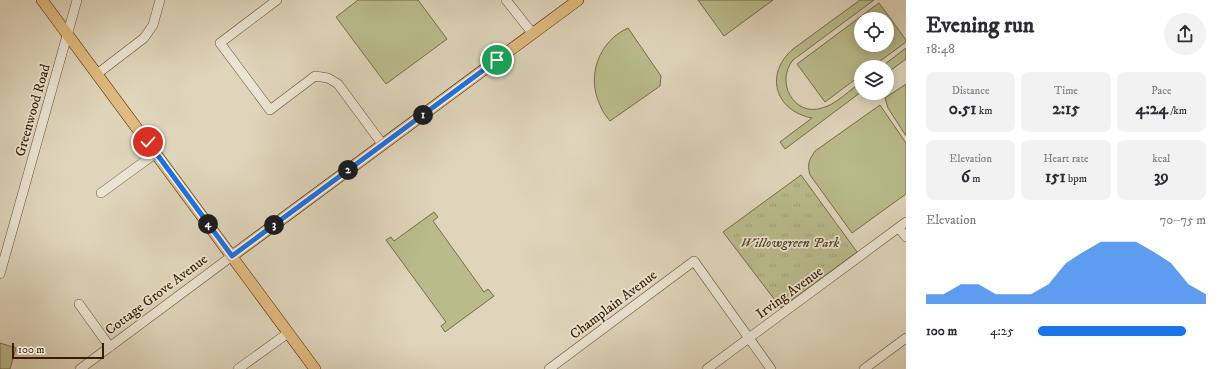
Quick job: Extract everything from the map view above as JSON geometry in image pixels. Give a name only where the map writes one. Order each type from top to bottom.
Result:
[{"type":"main road","points":[[42,0],[315,369]]},
{"type":"main road","name":"Cottage Grove Avenue","points":[[232,256],[578,0]]},
{"type":"street","name":"Greenwood Road","points":[[0,271],[77,0]]},
{"type":"street","points":[[97,74],[144,38],[153,25],[160,0]]},
{"type":"street","points":[[277,0],[220,42],[270,110],[315,76],[328,78],[338,84],[383,145]]},
{"type":"street","points":[[506,0],[533,34]]},
{"type":"street","points":[[101,193],[156,153]]},
{"type":"street","points":[[902,225],[906,237]]},
{"type":"street","name":"Irving Avenue","points":[[707,369],[902,225]]},
{"type":"street","name":"Cottage Grove Avenue","points":[[83,368],[232,256]]},
{"type":"street","name":"Champlain Avenue","points":[[549,369],[694,261],[749,338]]},
{"type":"street","points":[[80,304],[110,347]]},
{"type":"street","points":[[238,369],[288,332]]},
{"type":"street","points":[[749,338],[771,369]]},
{"type":"street","points":[[864,369],[906,338]]},
{"type":"green space","points":[[358,0],[418,0],[447,39],[386,84],[336,17]]},
{"type":"green space","points":[[698,0],[773,0],[724,36]]},
{"type":"green space","points":[[860,0],[874,0],[858,12],[854,12],[854,15],[793,60],[788,69],[786,78],[790,96],[796,103],[803,107],[812,109],[822,108],[832,104],[854,88],[854,97],[785,149],[780,142],[812,118],[799,114],[789,108],[782,100],[778,90],[777,80],[779,69],[784,59],[793,49]]},
{"type":"green space","points":[[879,3],[886,12],[867,12]]},
{"type":"green space","points":[[854,22],[854,52],[892,52],[882,60],[854,60],[854,80],[825,102],[797,64]]},
{"type":"green space","points":[[894,24],[906,40],[906,42],[894,51]]},
{"type":"green space","points":[[628,28],[661,76],[660,86],[610,121],[602,109],[596,94],[594,83],[595,71],[598,60],[609,41]]},
{"type":"green space","points":[[906,48],[906,59],[894,68],[894,60],[890,60]]},
{"type":"green space","points":[[906,84],[906,136],[888,108],[886,100],[894,100],[894,92]]},
{"type":"green space","points":[[880,105],[906,143],[906,194],[852,233],[810,175],[809,162],[815,151]]},
{"type":"green space","name":"Willowgreen Park","points":[[801,175],[857,252],[781,308],[723,232]]},
{"type":"green space","points":[[434,212],[438,217],[433,221],[484,292],[488,289],[494,296],[445,332],[441,326],[446,322],[386,240],[391,237],[394,241]]},
{"type":"green space","points":[[0,343],[16,348],[10,369],[0,369]]},
{"type":"route","points":[[148,142],[232,256],[497,60]]}]
